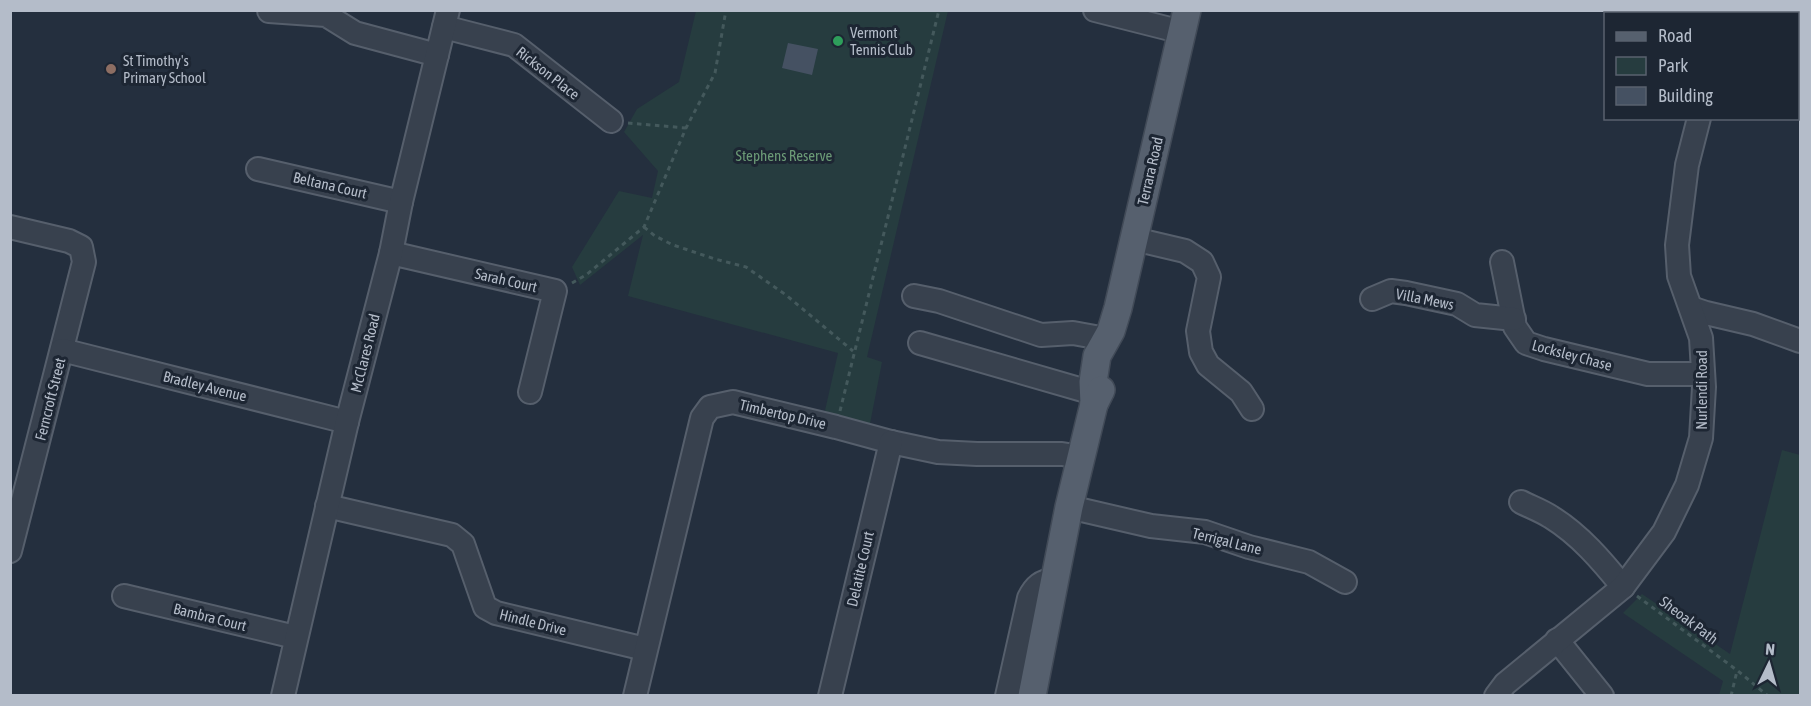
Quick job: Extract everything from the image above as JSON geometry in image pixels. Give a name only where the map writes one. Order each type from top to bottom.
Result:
[{"type":"main road","name":"Terrara Road","points":[[1032,696],[1069,507],[1095,397],[1109,374],[1109,336],[1185,21]]},
{"type":"street","points":[[1095,10],[1185,21]]},
{"type":"street","points":[[269,11],[326,15],[355,33],[437,55]]},
{"type":"street","name":"McClares Road","points":[[283,696],[347,422],[391,253],[400,202],[446,19]]},
{"type":"street","name":"Rickson Place","points":[[446,19],[514,45],[611,122]]},
{"type":"street","name":"Nurlendi Road","points":[[1496,696],[1505,684],[1623,586],[1664,532],[1687,485],[1701,438],[1704,402],[1701,338],[1679,276],[1677,245],[1687,165],[1698,120]]},
{"type":"street","name":"Beltana Court","points":[[258,169],[400,202]]},
{"type":"street","name":"Ferncroft Street","points":[[10,227],[69,241],[81,247],[84,262],[10,552]]},
{"type":"street","points":[[1134,239],[1185,251],[1202,262],[1209,277],[1198,331],[1201,352],[1208,365],[1241,392],[1252,409]]},
{"type":"street","name":"Sarah Court","points":[[391,253],[555,291],[530,392]]},
{"type":"street","name":"Locksley Chase","points":[[1502,262],[1515,327],[1526,344],[1648,375],[1702,368]]},
{"type":"street","name":"Villa Mews","points":[[1372,299],[1391,291],[1406,292],[1457,304],[1475,315],[1514,319]]},
{"type":"street","points":[[914,296],[939,301],[1041,335],[1072,333],[1109,336]]},
{"type":"street","points":[[1691,308],[1753,324],[1800,341]]},
{"type":"street","points":[[1702,368],[1712,342],[1726,327],[1753,324]]},
{"type":"street","points":[[920,343],[1095,397]]},
{"type":"street","name":"Bradley Avenue","points":[[62,350],[347,422]]},
{"type":"street","name":"Timbertop Drive","points":[[635,696],[702,418],[710,407],[733,402],[938,452],[1062,454],[1081,457]]},
{"type":"street","name":"Delatite Court","points":[[830,696],[891,442]]},
{"type":"street","points":[[1521,502],[1551,517],[1579,538],[1623,586]]},
{"type":"street","name":"Hindle Drive","points":[[327,506],[452,535],[463,543],[485,607],[496,613],[645,649]]},
{"type":"street","name":"Terrigal Lane","points":[[1069,507],[1150,526],[1206,532],[1249,547],[1309,561],[1345,582]]},
{"type":"street","points":[[1007,696],[1029,598],[1040,583],[1054,580]]},
{"type":"street","name":"Bambra Court","points":[[124,596],[295,638]]},
{"type":"street","points":[[1557,640],[1602,696]]},
{"type":"path","points":[[555,291],[586,275],[644,227],[686,128],[715,73],[726,10]]},
{"type":"path","points":[[836,427],[939,10]]},
{"type":"path","points":[[611,122],[686,128]]},
{"type":"path","points":[[644,227],[655,236],[673,245],[746,267],[786,295],[854,352]]},
{"type":"path","name":"Sheoak Path","points":[[1623,586],[1737,670],[1768,696]]},
{"type":"path","points":[[1731,696],[1737,670]]},
{"type":"green space","name":"Stephens Reserve","points":[[696,11],[948,11],[867,357],[882,362],[869,429],[824,415],[838,353],[628,296],[643,235],[580,285],[572,267],[619,191],[652,198],[658,171],[624,132],[637,109],[679,82]]},
{"type":"green space","points":[[1782,450],[1800,455],[1800,695],[1719,695],[1723,681],[1623,613],[1642,594],[1730,654]]},
{"type":"building","points":[[788,43],[818,49],[812,75],[782,68]]},
{"type":"place","name":"Vermont Tennis Club","points":[[838,41]]},
{"type":"place","name":"St Timothy's Primary School","points":[[111,69]]}]
